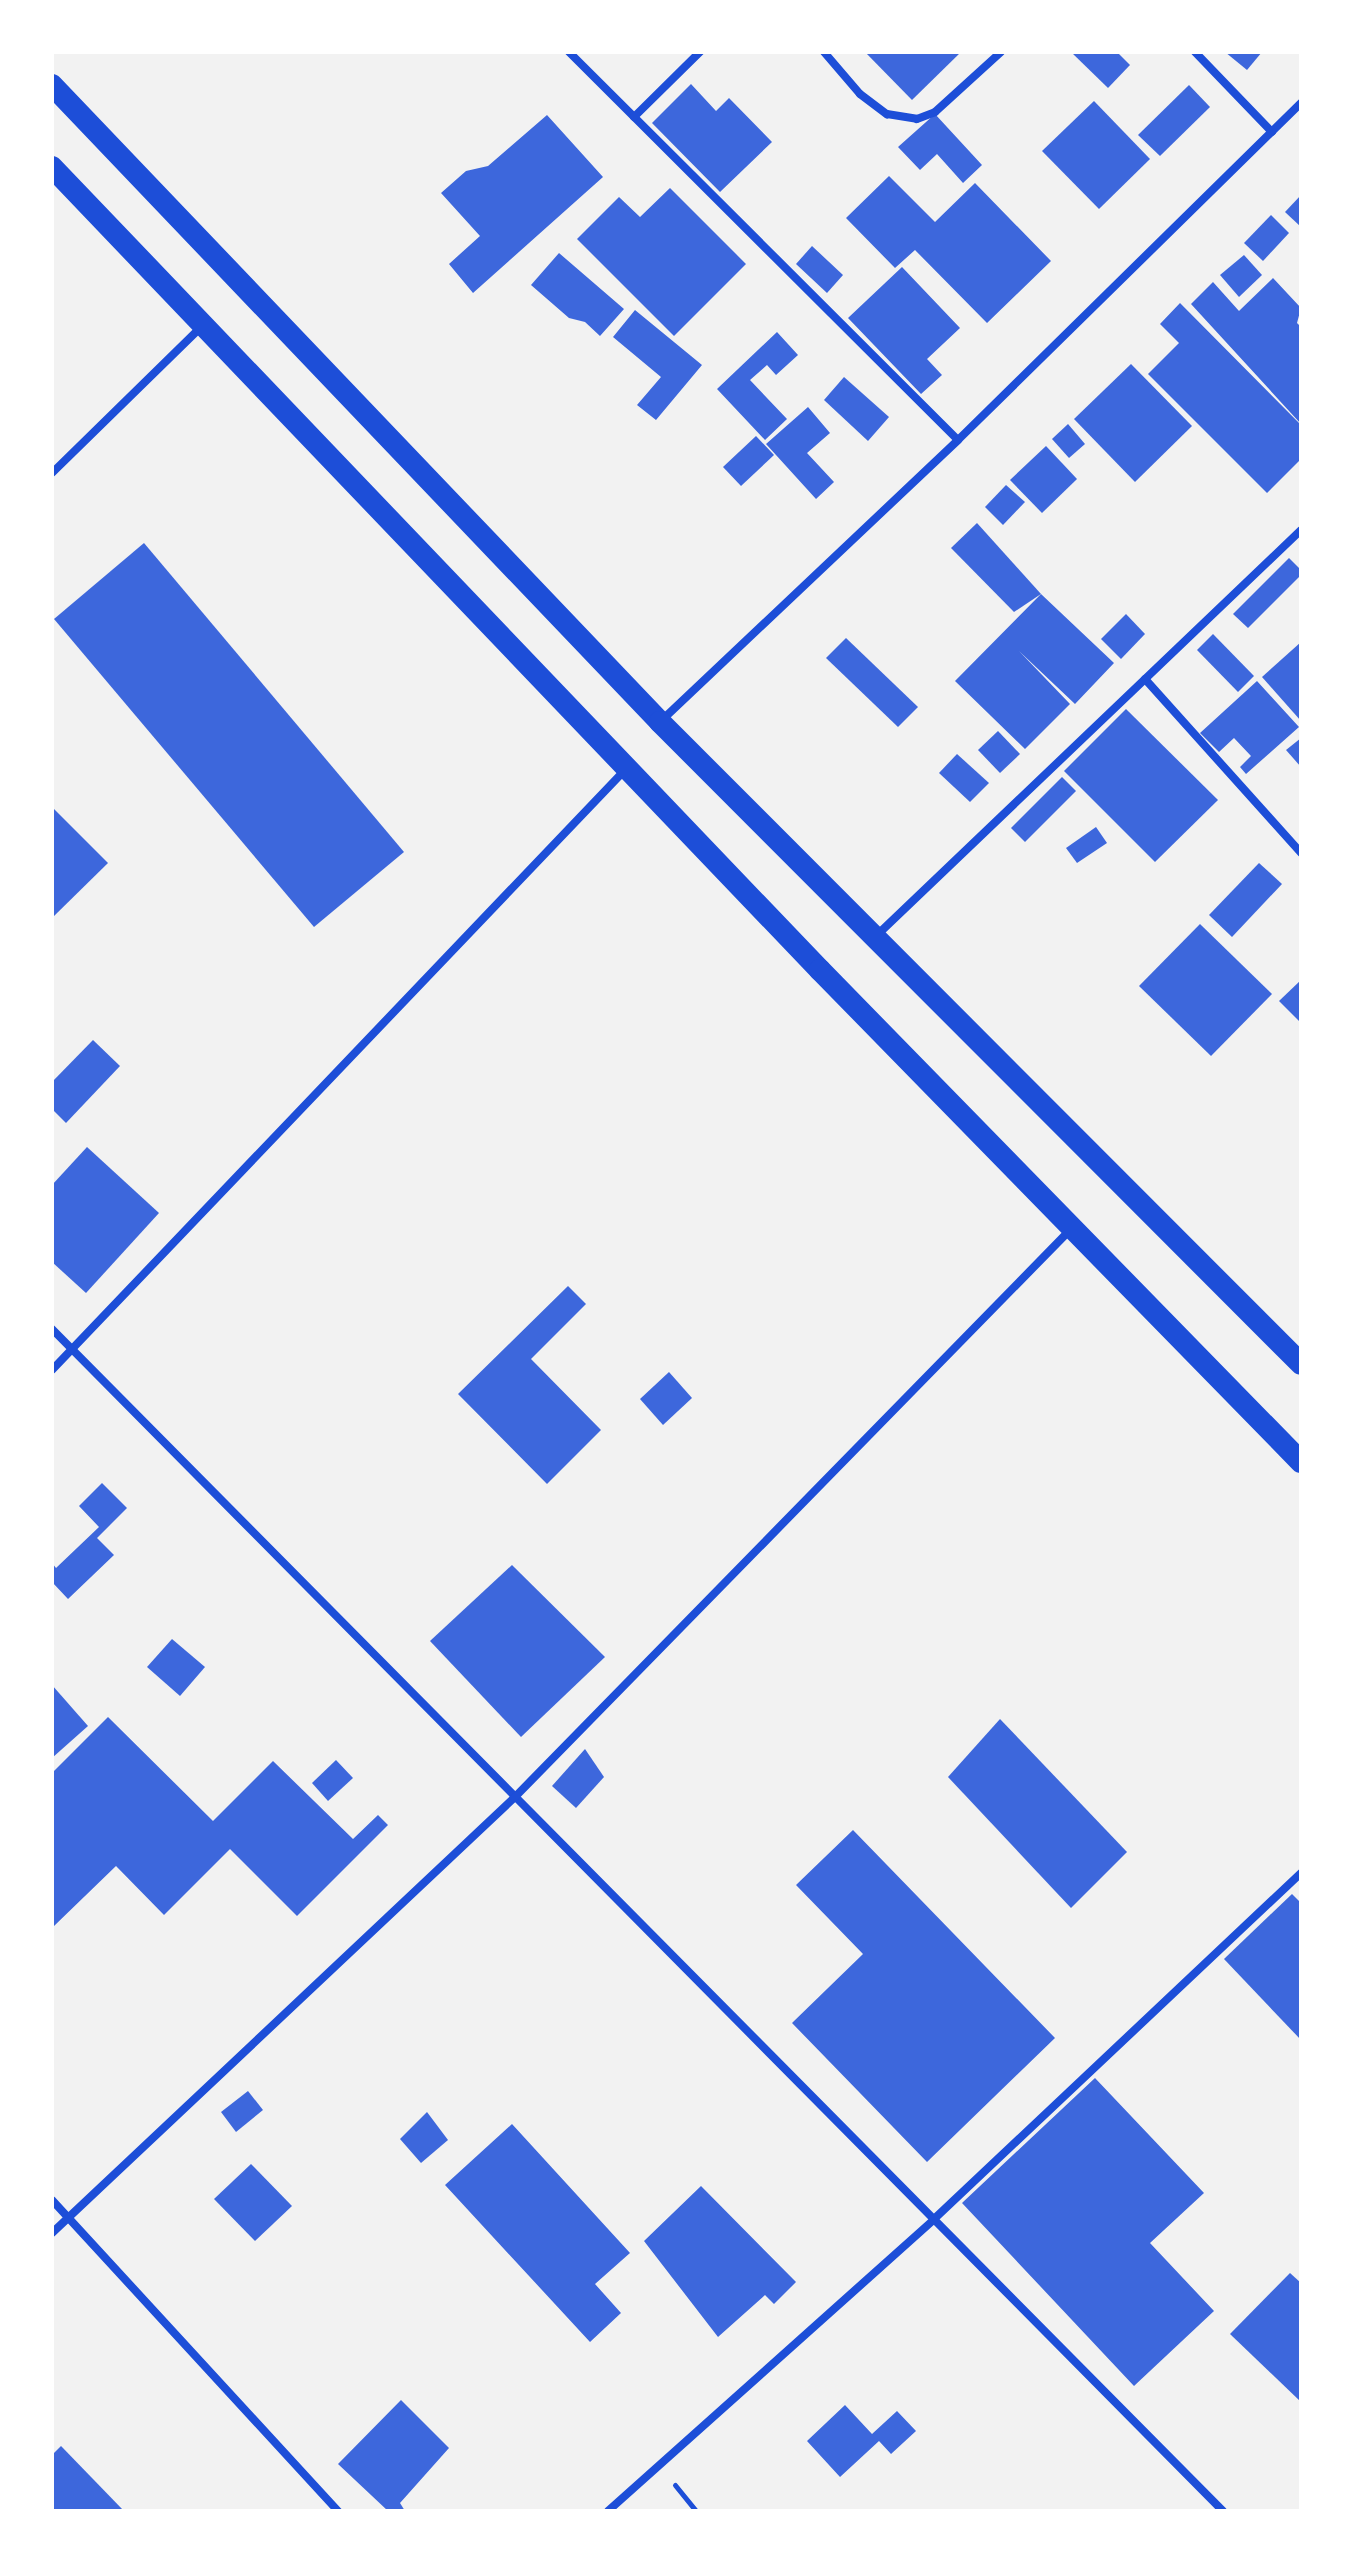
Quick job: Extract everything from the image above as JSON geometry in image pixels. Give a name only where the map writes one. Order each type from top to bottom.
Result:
[{"type":"highway","points":[[52,85],[660,722],[1301,1364]]},
{"type":"highway","points":[[52,167],[820,970],[1301,1462]]},
{"type":"street","points":[[569,52],[958,440]]},
{"type":"street","points":[[634,117],[700,52]]},
{"type":"street","points":[[824,52],[860,94],[887,114],[917,119],[935,112],[1001,52]]},
{"type":"street","points":[[1195,52],[1272,132]]},
{"type":"street","points":[[660,722],[958,440],[1301,103]]},
{"type":"street","points":[[52,473],[203,325]]},
{"type":"street","points":[[874,938],[1301,530]]},
{"type":"street","points":[[1145,679],[1301,853]]},
{"type":"street","points":[[52,1370],[628,768]]},
{"type":"street","points":[[52,2233],[514,1798],[1073,1227]]},
{"type":"street","points":[[52,1329],[1223,2511]]},
{"type":"street","points":[[608,2511],[933,2220],[1301,1873]]},
{"type":"street","points":[[52,2200],[338,2511]]},
{"type":"building","points":[[865,52],[961,52],[912,100]]},
{"type":"building","points":[[1071,52],[1117,52],[1130,65],[1108,88]]},
{"type":"building","points":[[1225,52],[1262,52],[1247,70]]},
{"type":"building","points":[[691,84],[716,111],[729,98],[772,142],[720,192],[652,123]]},
{"type":"building","points":[[1189,85],[1210,107],[1160,156],[1138,135]]},
{"type":"building","points":[[1094,101],[1150,159],[1099,209],[1042,151]]},
{"type":"building","points":[[935,114],[982,165],[963,183],[937,154],[920,170],[898,147]]},
{"type":"building","points":[[547,115],[603,177],[473,293],[449,264],[480,236],[441,193],[466,171],[488,166]]},
{"type":"building","points":[[889,176],[935,222],[975,183],[1051,261],[987,323],[915,250],[895,268],[846,218]]},
{"type":"building","points":[[670,188],[746,264],[674,336],[577,239],[619,197],[640,217]]},
{"type":"building","points":[[1301,195],[1301,227],[1285,212]]},
{"type":"building","points":[[1271,215],[1289,233],[1263,261],[1244,243]]},
{"type":"building","points":[[812,246],[843,275],[827,293],[796,264]]},
{"type":"building","points":[[559,253],[624,309],[600,336],[585,322],[569,318],[531,285]]},
{"type":"building","points":[[1244,255],[1262,275],[1239,297],[1220,275]]},
{"type":"building","points":[[902,267],[960,328],[927,359],[942,375],[921,394],[848,318]]},
{"type":"building","points":[[1273,278],[1301,308],[1297,323],[1301,327],[1301,424],[1191,304],[1213,282],[1239,311]]},
{"type":"building","points":[[1180,303],[1301,425],[1301,459],[1267,493],[1148,374],[1179,343],[1160,324]]},
{"type":"building","points":[[635,310],[702,365],[656,420],[637,405],[661,377],[613,337]]},
{"type":"building","points":[[777,332],[798,355],[776,375],[767,365],[750,380],[787,419],[765,440],[717,389]]},
{"type":"building","points":[[1131,364],[1192,426],[1135,482],[1074,419]]},
{"type":"building","points":[[844,377],[889,417],[868,441],[824,400]]},
{"type":"building","points":[[808,407],[830,433],[807,453],[834,482],[816,499],[766,444]]},
{"type":"building","points":[[1068,424],[1085,444],[1069,458],[1052,439]]},
{"type":"building","points":[[756,436],[774,455],[741,486],[723,467]]},
{"type":"building","points":[[1046,446],[1077,479],[1042,513],[1010,480]]},
{"type":"building","points":[[1006,485],[1025,502],[1003,525],[985,507]]},
{"type":"building","points":[[977,523],[1041,594],[1014,612],[951,548]]},
{"type":"building","points":[[144,543],[404,852],[314,927],[54,619]]},
{"type":"building","points":[[1289,558],[1301,570],[1301,575],[1248,628],[1233,614]]},
{"type":"building","points":[[1041,594],[1114,663],[1075,704],[1019,651],[1070,704],[1025,749],[955,681]]},
{"type":"building","points":[[1126,614],[1145,634],[1121,659],[1101,639]]},
{"type":"building","points":[[1213,634],[1254,676],[1238,692],[1197,650]]},
{"type":"building","points":[[846,638],[918,707],[898,727],[826,658]]},
{"type":"building","points":[[1301,642],[1301,721],[1262,677]]},
{"type":"building","points":[[1257,681],[1299,727],[1246,774],[1240,767],[1251,756],[1234,738],[1219,752],[1200,733]]},
{"type":"building","points":[[1126,709],[1218,800],[1155,862],[1064,771]]},
{"type":"building","points":[[998,731],[1020,754],[1000,773],[978,750]]},
{"type":"building","points":[[1301,738],[1301,767],[1286,750]]},
{"type":"building","points":[[957,754],[989,783],[970,802],[939,773]]},
{"type":"building","points":[[1062,777],[1076,791],[1025,842],[1011,828]]},
{"type":"building","points":[[52,807],[108,863],[52,918]]},
{"type":"building","points":[[1096,827],[1107,843],[1077,863],[1066,848]]},
{"type":"building","points":[[1259,863],[1282,884],[1232,937],[1209,915]]},
{"type":"building","points":[[1200,924],[1272,994],[1211,1056],[1139,986]]},
{"type":"building","points":[[1301,980],[1301,1023],[1279,1001]]},
{"type":"building","points":[[93,1040],[120,1066],[66,1123],[52,1109],[52,1082]]},
{"type":"building","points":[[87,1147],[159,1213],[86,1293],[52,1262],[52,1185]]},
{"type":"building","points":[[568,1286],[586,1304],[531,1359],[601,1430],[547,1484],[458,1394]]},
{"type":"building","points":[[669,1372],[692,1398],[663,1425],[640,1399]]},
{"type":"building","points":[[102,1483],[127,1508],[97,1538],[114,1555],[68,1599],[52,1582],[52,1563],[56,1568],[99,1527],[79,1506]]},
{"type":"building","points":[[512,1565],[605,1657],[521,1737],[430,1641]]},
{"type":"building","points":[[172,1639],[205,1667],[180,1696],[147,1667]]},
{"type":"building","points":[[52,1685],[88,1726],[52,1758]]},
{"type":"building","points":[[108,1717],[213,1821],[273,1761],[353,1839],[378,1815],[388,1825],[297,1916],[230,1849],[164,1915],[116,1866],[54,1926],[52,1773]]},
{"type":"building","points":[[1000,1719],[1127,1852],[1071,1908],[948,1777]]},
{"type":"building","points":[[585,1749],[604,1777],[576,1808],[552,1786]]},
{"type":"building","points":[[336,1760],[353,1778],[328,1801],[312,1783]]},
{"type":"building","points":[[853,1830],[1055,2038],[927,2162],[792,2023],[863,1954],[796,1885]]},
{"type":"building","points":[[1292,1894],[1301,1903],[1301,2040],[1224,1959]]},
{"type":"building","points":[[1095,2078],[1204,2193],[1150,2243],[1214,2311],[1134,2386],[962,2203]]},
{"type":"building","points":[[248,2091],[263,2110],[236,2132],[221,2112]]},
{"type":"building","points":[[427,2112],[448,2140],[421,2163],[400,2139]]},
{"type":"building","points":[[512,2124],[630,2253],[595,2284],[621,2313],[590,2342],[445,2185]]},
{"type":"building","points":[[251,2164],[292,2206],[255,2241],[214,2199]]},
{"type":"building","points":[[701,2186],[796,2282],[774,2304],[765,2295],[718,2337],[644,2241]]},
{"type":"building","points":[[1290,2273],[1301,2283],[1301,2402],[1230,2334]]},
{"type":"building","points":[[401,2400],[449,2448],[400,2503],[405,2511],[388,2511],[338,2464]]},
{"type":"building","points":[[845,2405],[872,2434],[897,2411],[916,2431],[891,2454],[879,2441],[840,2477],[807,2441]]},
{"type":"building","points":[[61,2446],[124,2511],[52,2511],[52,2455]]}]
